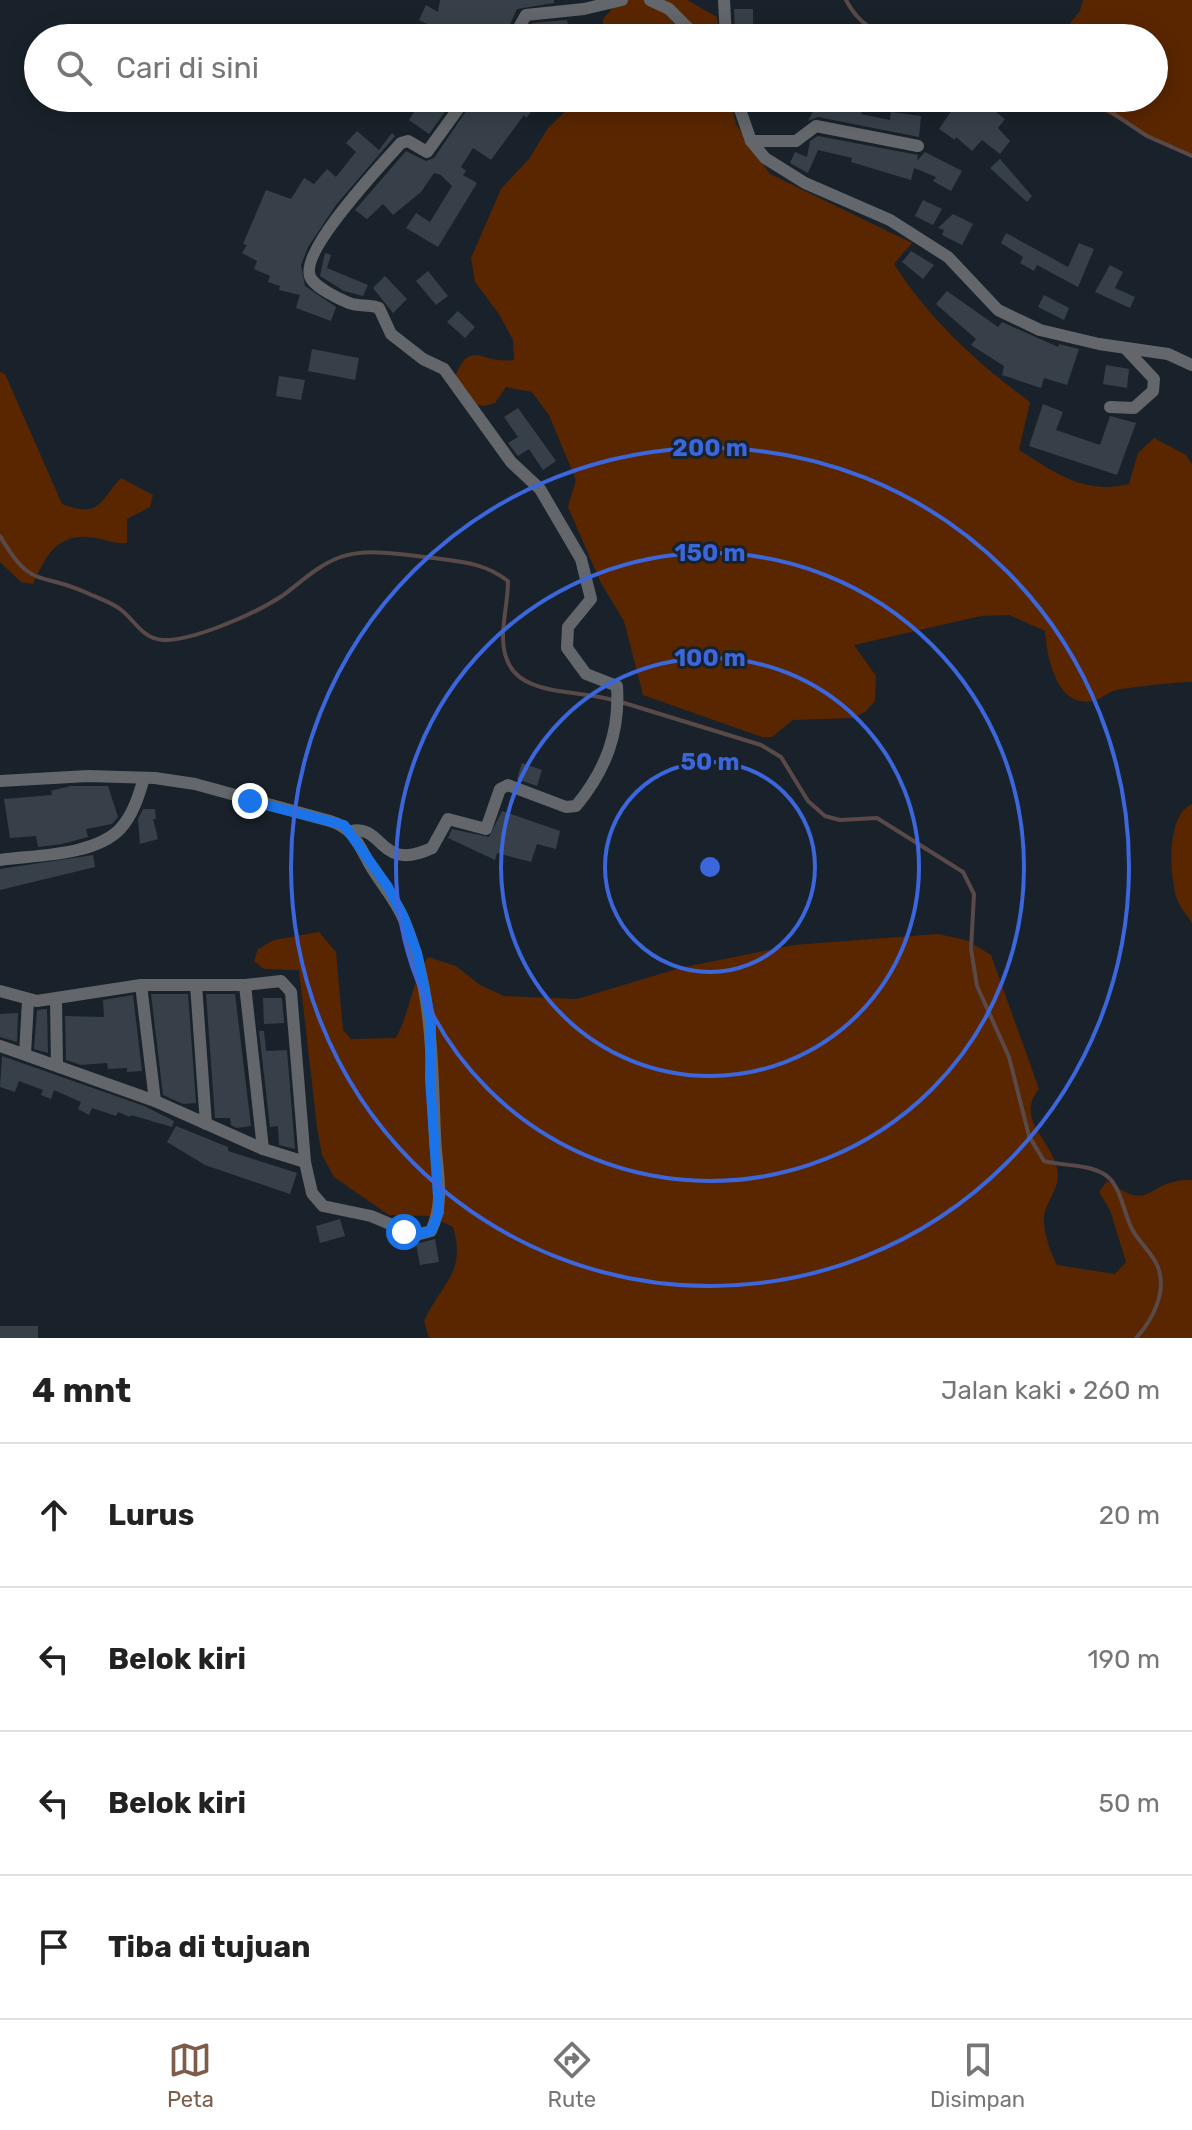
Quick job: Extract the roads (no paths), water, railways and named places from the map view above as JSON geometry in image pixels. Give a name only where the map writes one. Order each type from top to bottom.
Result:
[{"type":"street","points":[[521,24],[526,15],[584,9],[622,0]]},
{"type":"street","points":[[650,0],[669,9],[684,24]]},
{"type":"street","points":[[724,0],[725,24]]},
{"type":"street","points":[[0,781],[88,776],[195,784],[330,821],[351,831],[366,831],[387,850],[404,857],[432,848],[448,819],[486,829],[500,789],[508,785],[566,807],[576,806],[609,753],[618,709],[617,686],[586,674],[567,648],[568,627],[588,606],[590,595],[581,559],[540,489],[511,462],[444,369],[423,359],[391,334],[379,308],[348,303],[314,282],[309,273],[310,261],[338,216],[401,143],[408,141],[427,152],[456,112]]},
{"type":"street","points":[[741,112],[751,141],[765,158],[783,172],[890,220],[948,257],[998,310],[1040,330],[1168,354],[1192,365]]},
{"type":"street","points":[[751,141],[796,141],[816,126],[918,146]]},
{"type":"street","points":[[1110,407],[1134,408],[1153,391],[1154,379],[1125,348]]},
{"type":"street","points":[[0,860],[87,846],[106,839],[121,829],[135,805],[144,778]]},
{"type":"street","points":[[0,991],[28,1001],[56,1000],[141,985],[245,985],[281,981],[291,992],[305,1162],[312,1193],[323,1206],[371,1216],[416,1235],[431,1231],[437,1219],[438,1159],[430,1079],[431,1022],[420,968],[404,918],[388,887],[351,831]]},
{"type":"street","points":[[141,985],[155,1101]]},
{"type":"street","points":[[196,985],[206,1124]]},
{"type":"street","points":[[245,985],[263,1149]]},
{"type":"street","points":[[56,1000],[57,1065]]},
{"type":"street","points":[[25,1054],[28,1001]]},
{"type":"street","points":[[0,1046],[155,1101],[263,1149],[305,1162]]},
{"type":"waterway","points":[[846,0],[866,24]]},
{"type":"waterway","points":[[1111,112],[1147,136],[1192,156]]},
{"type":"waterway","points":[[0,536],[20,565],[29,572],[109,602],[144,633],[163,640],[191,636],[241,618],[282,596],[323,565],[349,555],[386,553],[473,564],[491,570],[508,581],[503,637],[506,657],[514,672],[541,687],[613,700]]},
{"type":"waterway","points":[[621,702],[761,745],[781,757],[808,801],[825,816],[840,820],[877,818],[963,872],[974,894],[971,949],[977,986],[1009,1057],[1029,1136],[1044,1161],[1090,1168],[1110,1179],[1118,1191],[1132,1229],[1159,1270],[1159,1298],[1147,1324],[1136,1338]]}]
